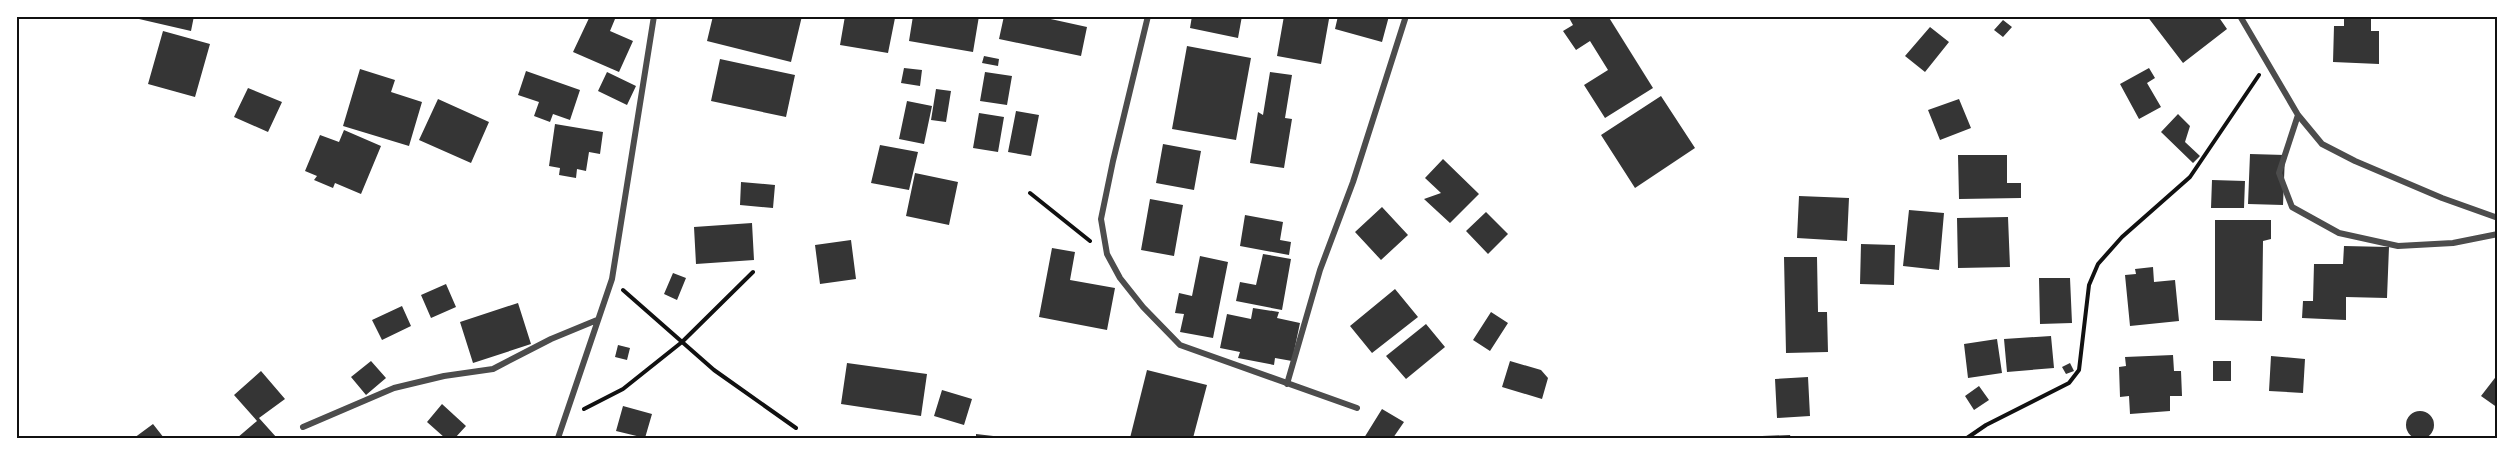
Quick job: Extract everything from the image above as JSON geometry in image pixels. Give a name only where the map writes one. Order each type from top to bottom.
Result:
[{"type":"street","points":[[558,438],[612,279],[654,16]]},
{"type":"street","points":[[1148,16],[1101,219],[1107,254],[1120,278],[1143,307],[1180,345],[1357,408]]},
{"type":"street","points":[[1287,384],[1320,270],[1353,182],[1406,16]]},
{"type":"street","points":[[2240,16],[2298,115],[2322,144],[2355,161],[2442,198],[2498,218]]},
{"type":"street","points":[[2298,115],[2279,172],[2292,207],[2339,232],[2398,246],[2453,243],[2498,234]]},
{"type":"street","points":[[303,427],[394,388],[444,376],[493,369],[551,339],[597,320]]},
{"type":"path","points":[[1967,438],[1986,425],[2069,383],[2079,370],[2089,285],[2098,264],[2122,237],[2190,177],[2268,62]]},
{"type":"path","points":[[1030,193],[1107,254]]},
{"type":"path","points":[[565,420],[622,389],[682,342],[753,272]]},
{"type":"path","points":[[612,279],[714,370],[796,429]]},
{"type":"building","points":[[126,16],[194,16],[191,31]]},
{"type":"building","points":[[590,16],[609,16],[615,19],[610,31],[633,41],[619,72],[573,52]]},
{"type":"building","points":[[713,16],[802,16],[791,62],[707,41]]},
{"type":"building","points":[[845,16],[895,18],[888,53],[840,45]]},
{"type":"building","points":[[913,16],[979,16],[973,52],[909,41]]},
{"type":"building","points":[[1004,16],[1037,16],[1087,27],[1081,56],[999,39]]},
{"type":"building","points":[[1192,16],[1242,16],[1238,38],[1190,28]]},
{"type":"building","points":[[1284,16],[1314,16],[1329,19],[1321,64],[1277,56]]},
{"type":"building","points":[[1338,16],[1389,16],[1382,42],[1335,29]]},
{"type":"building","points":[[1568,16],[1608,16],[1653,88],[1605,118],[1584,85],[1608,70],[1590,41],[1576,50],[1563,31],[1573,25]]},
{"type":"building","points":[[2147,16],[2218,16],[2227,29],[2183,63]]},
{"type":"building","points":[[2344,16],[2371,16],[2371,31],[2379,31],[2379,64],[2333,62],[2334,26],[2344,26]]},
{"type":"building","points":[[2003,20],[2012,27],[2003,37],[1994,30]]},
{"type":"building","points":[[1930,27],[1949,42],[1925,72],[1905,56]]},
{"type":"building","points":[[163,31],[210,44],[195,97],[148,84]]},
{"type":"building","points":[[1187,46],[1251,58],[1236,140],[1172,129]]},
{"type":"building","points":[[984,56],[999,59],[998,66],[982,63]]},
{"type":"building","points":[[720,59],[795,75],[786,117],[711,101]]},
{"type":"building","points":[[904,68],[922,70],[920,86],[901,83]]},
{"type":"building","points":[[2149,68],[2155,78],[2147,83],[2161,107],[2139,119],[2120,84]]},
{"type":"building","points":[[360,69],[395,80],[391,92],[422,102],[409,146],[343,126]]},
{"type":"building","points":[[526,71],[580,90],[570,120],[553,114],[550,122],[534,116],[539,102],[518,95]]},
{"type":"building","points":[[607,72],[636,86],[627,105],[598,91]]},
{"type":"building","points":[[985,72],[1012,76],[1007,105],[980,101]]},
{"type":"building","points":[[1270,72],[1292,75],[1285,118],[1292,119],[1284,168],[1250,163],[1258,112],[1263,115]]},
{"type":"building","points":[[248,88],[282,102],[268,132],[234,117]]},
{"type":"building","points":[[936,89],[951,91],[946,122],[931,120]]},
{"type":"building","points":[[1661,96],[1695,148],[1635,188],[1601,135]]},
{"type":"building","points":[[438,99],[489,122],[471,163],[419,140]]},
{"type":"building","points":[[1959,99],[1971,128],[1940,140],[1928,110]]},
{"type":"building","points":[[907,101],[932,106],[924,144],[899,139]]},
{"type":"building","points":[[1016,111],[1039,115],[1031,156],[1008,152]]},
{"type":"building","points":[[979,113],[1004,117],[998,152],[973,148]]},
{"type":"building","points":[[2178,114],[2190,126],[2185,142],[2200,156],[2193,163],[2161,132]]},
{"type":"building","points":[[555,124],[603,132],[600,154],[589,152],[586,171],[577,169],[576,178],[559,175],[560,168],[549,166]]},
{"type":"building","points":[[344,130],[381,146],[361,194],[335,183],[333,188],[314,180],[317,176],[305,171],[320,135],[339,142]]},
{"type":"building","points":[[1163,144],[1201,151],[1194,190],[1156,183]]},
{"type":"building","points":[[880,145],[918,152],[909,190],[871,183]]},
{"type":"building","points":[[2250,154],[2285,155],[2283,205],[2248,204]]},
{"type":"building","points":[[1958,155],[2007,155],[2007,183],[2021,183],[2021,198],[1959,199]]},
{"type":"building","points":[[1443,159],[1479,194],[1450,223],[1424,199],[1441,193],[1425,178]]},
{"type":"building","points":[[915,173],[958,182],[949,225],[906,216]]},
{"type":"building","points":[[2212,180],[2245,181],[2244,208],[2211,208]]},
{"type":"building","points":[[741,182],[775,185],[773,208],[740,205]]},
{"type":"building","points":[[1799,196],[1849,198],[1847,241],[1797,238]]},
{"type":"building","points":[[1150,199],[1183,205],[1174,256],[1141,250]]},
{"type":"building","points":[[1382,207],[1408,235],[1381,260],[1355,232]]},
{"type":"building","points":[[1909,210],[1944,213],[1939,270],[1903,266]]},
{"type":"building","points":[[1486,212],[1508,234],[1488,254],[1466,231]]},
{"type":"building","points":[[1245,215],[1283,222],[1280,240],[1291,242],[1289,255],[1240,246]]},
{"type":"building","points":[[2008,217],[2010,267],[1958,268],[1957,218]]},
{"type":"building","points":[[2215,220],[2271,220],[2271,239],[2263,241],[2262,321],[2215,320]]},
{"type":"building","points":[[752,223],[754,260],[696,264],[694,227]]},
{"type":"building","points":[[851,240],[856,279],[820,284],[815,245]]},
{"type":"building","points":[[1861,244],[1895,245],[1894,285],[1860,284]]},
{"type":"building","points":[[2344,246],[2389,247],[2387,298],[2346,297],[2346,320],[2302,318],[2303,301],[2313,301],[2314,264],[2343,264]]},
{"type":"building","points":[[1052,248],[1075,252],[1070,280],[1115,288],[1107,330],[1039,317]]},
{"type":"building","points":[[1263,254],[1291,259],[1282,310],[1236,301],[1240,282],[1256,285]]},
{"type":"building","points":[[1200,256],[1228,262],[1213,338],[1180,332],[1184,314],[1175,313],[1179,293],[1192,296]]},
{"type":"building","points":[[1784,257],[1817,257],[1818,312],[1827,312],[1828,352],[1786,353]]},
{"type":"building","points":[[2153,267],[2154,282],[2175,280],[2179,321],[2130,326],[2125,275],[2136,274],[2135,269]]},
{"type":"building","points":[[673,273],[686,278],[677,300],[664,294]]},
{"type":"building","points":[[2039,278],[2070,278],[2072,323],[2040,324]]},
{"type":"building","points":[[446,284],[456,307],[431,318],[421,295]]},
{"type":"building","points":[[1395,289],[1418,317],[1372,353],[1350,326]]},
{"type":"building","points":[[518,303],[531,344],[473,363],[460,322]]},
{"type":"building","points":[[402,306],[411,326],[382,340],[372,320]]},
{"type":"building","points":[[1253,308],[1279,312],[1277,318],[1300,323],[1292,361],[1275,358],[1274,365],[1238,358],[1240,352],[1220,348],[1227,314],[1251,319]]},
{"type":"building","points":[[1491,312],[1508,323],[1490,351],[1473,340]]},
{"type":"building","points":[[1426,324],[1445,347],[1406,379],[1386,356]]},
{"type":"building","points":[[2051,336],[2054,368],[2007,372],[2004,339]]},
{"type":"building","points":[[1997,339],[2002,373],[1968,378],[1964,344]]},
{"type":"building","points":[[618,345],[630,348],[627,360],[615,357]]},
{"type":"building","points":[[2173,355],[2174,371],[2181,371],[2182,396],[2170,396],[2170,411],[2130,414],[2129,396],[2120,397],[2119,367],[2126,366],[2125,357]]},
{"type":"building","points":[[2271,356],[2305,359],[2303,393],[2269,391]]},
{"type":"building","points":[[371,361],[386,378],[366,395],[351,377]]},
{"type":"building","points":[[1510,361],[1541,370],[1548,378],[1542,399],[1502,387]]},
{"type":"building","points":[[2213,361],[2231,361],[2231,381],[2213,381]]},
{"type":"building","points":[[847,363],[927,374],[921,416],[841,404]]},
{"type":"building","points":[[2070,363],[2074,371],[2066,374],[2062,367]]},
{"type":"building","points":[[1147,370],[1207,385],[1193,438],[1130,438]]},
{"type":"building","points":[[261,371],[285,399],[259,418],[277,438],[237,438],[257,421],[234,395]]},
{"type":"building","points":[[2498,374],[2498,408],[2481,396]]},
{"type":"building","points":[[1808,377],[1810,416],[1777,418],[1775,379]]},
{"type":"building","points":[[1979,386],[1989,400],[1974,410],[1965,396]]},
{"type":"building","points":[[942,390],[972,399],[964,425],[934,416]]},
{"type":"building","points":[[442,404],[466,426],[455,438],[445,438],[427,422]]},
{"type":"building","points":[[623,406],[652,414],[645,438],[616,431]]},
{"type":"building","points":[[1382,409],[1404,422],[1393,438],[1364,438]]},
{"type":"building","points":[[2420,411],[2430,415],[2434,425],[2430,435],[2420,439],[2410,435],[2406,425],[2410,415]]},
{"type":"building","points":[[153,424],[164,438],[134,438]]},
{"type":"building","points":[[976,434],[1002,437],[1002,438],[976,438]]},
{"type":"building","points":[[1790,435],[1791,438],[1762,438],[1762,436]]}]
